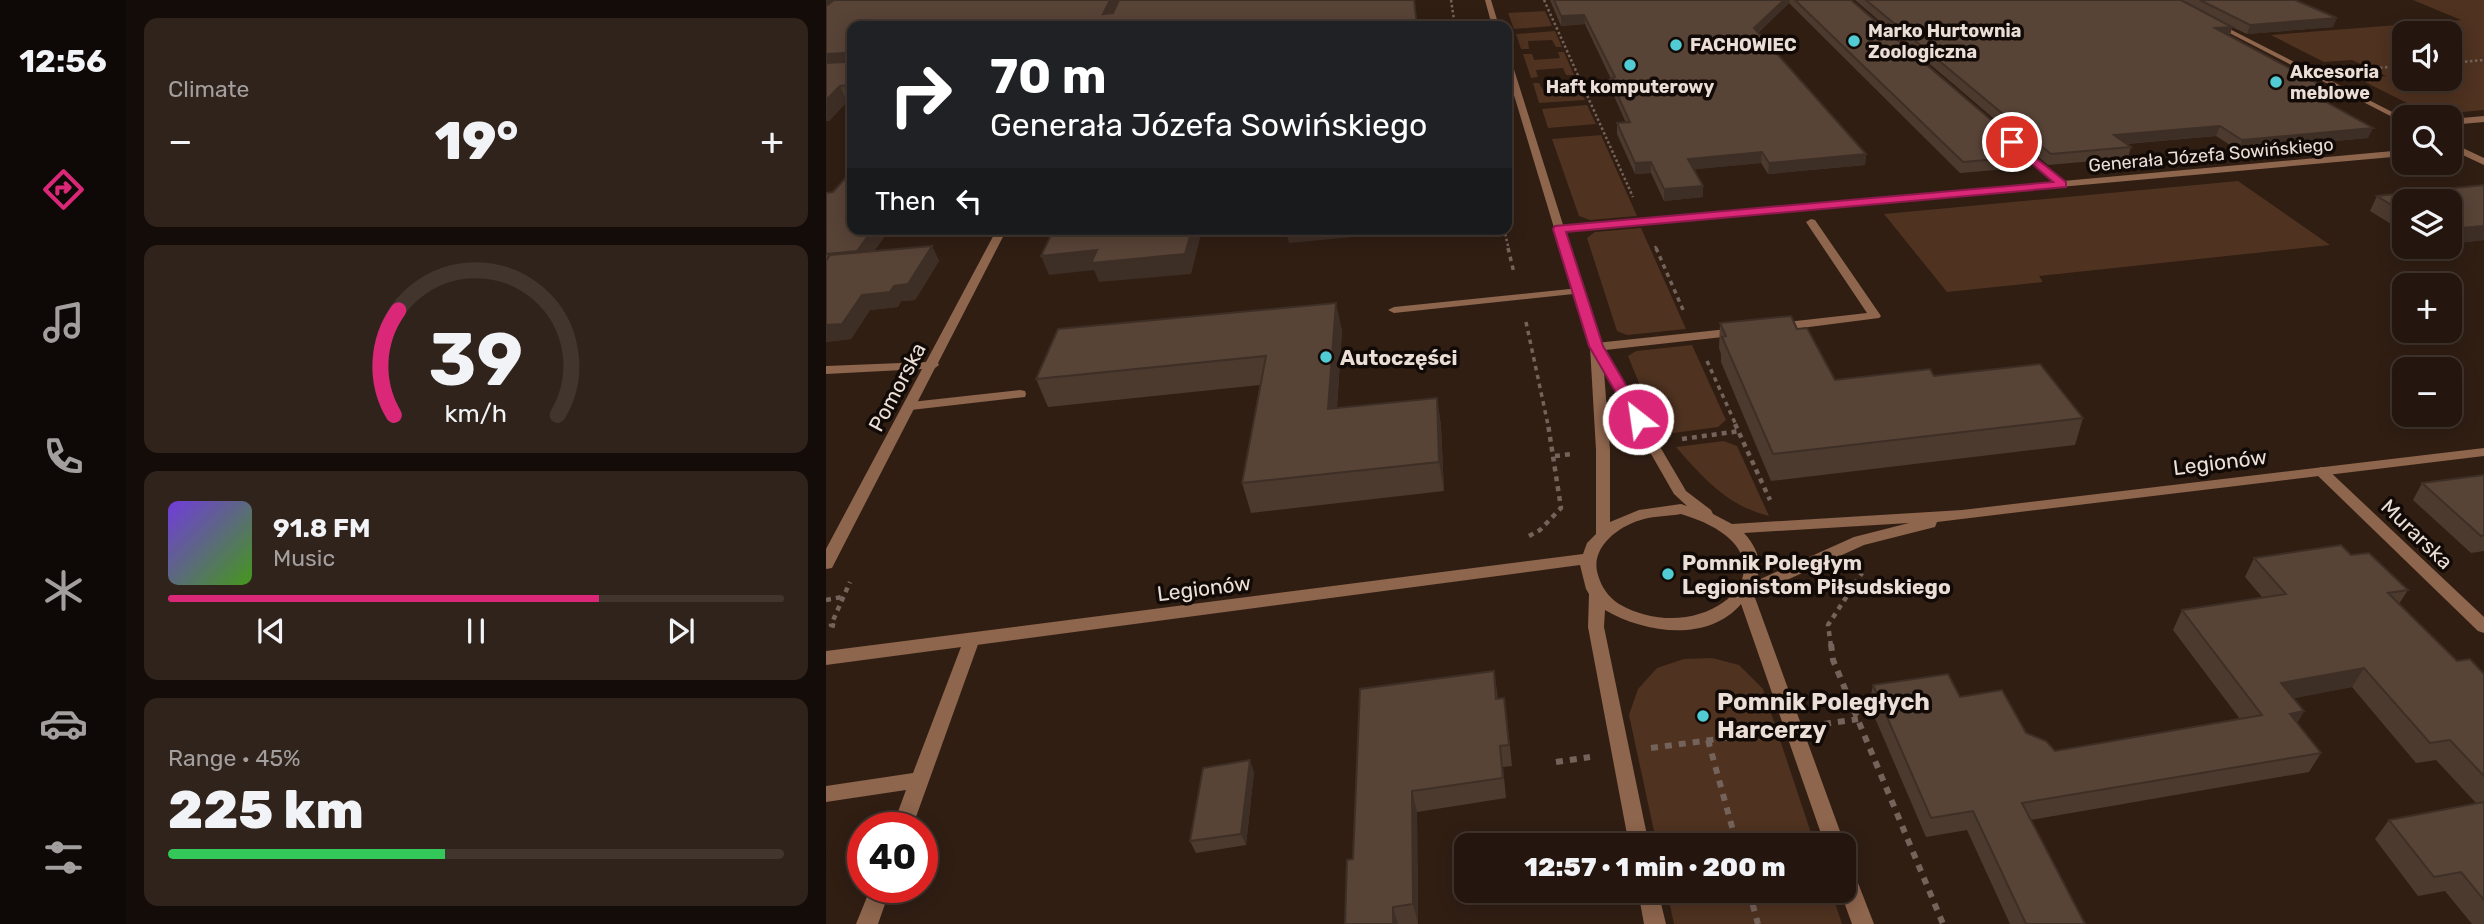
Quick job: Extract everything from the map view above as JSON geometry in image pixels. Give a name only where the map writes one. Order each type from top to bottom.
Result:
[{"type":"street","points":[[1488,0],[1494,21]]},
{"type":"street","points":[[2204,18],[2392,115]]},
{"type":"street","points":[[1512,76],[1596,346],[1681,494],[1709,516],[1733,529],[1748,548],[1753,570],[1745,592],[1723,612],[1690,624],[1653,624],[1619,613],[1597,595],[1588,577],[1588,559],[1602,532],[1625,518],[1651,510],[1681,509],[1709,516]]},
{"type":"street","points":[[2462,121],[2484,118]]},
{"type":"street","points":[[2012,142],[2062,185]]},
{"type":"street","points":[[2462,152],[2484,162]]},
{"type":"street","name":"Generała Józefa Sowińskiego","points":[[1559,229],[2392,154]]},
{"type":"street","points":[[1768,329],[1875,316],[1811,222]]},
{"type":"street","name":"Pomorska","points":[[826,564],[933,365],[999,235]]},
{"type":"street","points":[[1394,310],[1579,291]]},
{"type":"street","points":[[1596,346],[1754,330]]},
{"type":"street","points":[[1596,346],[1603,450],[1602,532]]},
{"type":"street","points":[[826,370],[933,365]]},
{"type":"street","points":[[911,406],[1020,394]]},
{"type":"street","name":"Legionów","points":[[1733,529],[1962,515],[2484,452]]},
{"type":"street","name":"Murarska","points":[[2322,471],[2484,627]]},
{"type":"street","name":"Legionów","points":[[1745,592],[1859,541],[1962,515]]},
{"type":"street","name":"Legionów","points":[[826,658],[1588,559]]},
{"type":"street","points":[[1745,592],[1831,833]]},
{"type":"street","points":[[1597,595],[1596,627],[1637,833]]},
{"type":"street","points":[[908,812],[972,639]]},
{"type":"street","points":[[826,794],[919,780]]},
{"type":"street","points":[[867,924],[875,903]]},
{"type":"street","points":[[1651,903],[1655,924]]},
{"type":"street","points":[[1855,903],[1863,924]]},
{"type":"path","points":[[1451,0],[1454,21]]},
{"type":"path","points":[[1545,0],[1635,202]]},
{"type":"path","points":[[2462,61],[2484,60]]},
{"type":"path","points":[[2369,68],[2392,67]]},
{"type":"path","points":[[1505,235],[1555,456],[1561,508],[1539,530],[1519,542]]},
{"type":"path","points":[[1653,242],[1774,509]]},
{"type":"path","points":[[1870,561],[1828,625],[1833,660],[1943,924]]},
{"type":"path","points":[[839,627],[831,625],[854,573]]},
{"type":"path","points":[[826,600],[842,597]]},
{"type":"path","points":[[1556,762],[1858,719]]},
{"type":"path","points":[[1707,740],[1734,833]]},
{"type":"path","points":[[1752,903],[1758,924]]},
{"type":"shaded area","points":[[2413,0],[2484,0],[2484,110],[2462,112],[2462,105],[2411,105],[2361,80],[2386,76],[2352,60],[2324,62],[2271,35],[2392,25],[2392,91],[2462,91],[2462,21],[2448,21],[2461,20]]},
{"type":"shaded area","points":[[1545,11],[1552,26],[1514,29],[1508,13]]},
{"type":"shaded area","points":[[1555,31],[1562,47],[1556,47],[1552,40],[1528,41],[1529,49],[1521,49],[1516,34]]},
{"type":"shaded area","points":[[1558,52],[1564,52],[1574,75],[1566,75],[1563,68],[1536,70],[1538,77],[1531,78],[1523,54],[1532,54],[1534,60],[1560,58]]},
{"type":"shaded area","points":[[1576,80],[1585,100],[1539,103],[1533,83],[1539,83],[1543,90],[1570,88],[1568,81]]},
{"type":"shaded area","points":[[1587,105],[1596,124],[1548,128],[1542,109]]},
{"type":"shaded area","points":[[1601,135],[1637,216],[1590,220],[1579,216],[1552,139]]},
{"type":"shaded area","points":[[2238,181],[2330,245],[2039,276],[2043,282],[1947,292],[1884,214]]},
{"type":"shaded area","points":[[1641,228],[1686,329],[1627,335],[1617,331],[1587,238],[1595,232]]},
{"type":"shaded area","points":[[1692,345],[1726,420],[1718,427],[1666,434],[1650,410],[1628,356],[1636,351]]},
{"type":"shaded area","points":[[1724,441],[1737,446],[1769,516],[1729,498],[1706,480],[1676,447]]},
{"type":"shaded area","points":[[1712,658],[1739,665],[1763,689],[1811,833],[1654,833],[1629,715],[1638,689],[1657,668],[1684,659]]},
{"type":"shaded area","points":[[1670,903],[1835,903],[1842,924],[1674,924]]},
{"type":"building","points":[[834,0],[1110,0],[1103,14],[1113,13],[1119,0],[1414,0],[1416,21],[847,21],[847,58],[845,53],[826,54],[826,6]]},
{"type":"building","points":[[1554,0],[1784,0],[1754,28],[1866,154],[1769,163],[1762,152],[1688,159],[1703,186],[1664,189],[1651,162],[1635,163],[1617,123],[1630,122],[1610,79],[1615,77],[1584,15],[1561,16]]},
{"type":"building","points":[[1795,0],[1851,0],[2033,156],[1963,162]]},
{"type":"building","points":[[1866,0],[2181,0],[2232,27],[2215,28],[2330,90],[2308,92],[2373,128],[2242,140],[2220,126],[2114,135],[2131,147],[2051,154]]},
{"type":"building","points":[[2200,0],[2295,0],[2337,18],[2250,25]]},
{"type":"building","points":[[847,61],[847,85],[840,86],[826,100],[826,63]]},
{"type":"building","points":[[847,176],[847,235],[869,235],[857,251],[826,254],[826,193],[833,192]]},
{"type":"building","points":[[2484,185],[2484,226],[2462,228],[2462,189],[2445,189]]},
{"type":"building","points":[[2392,194],[2392,205],[2377,196]]},
{"type":"building","points":[[1051,235],[1190,235],[1185,254],[1091,263],[1097,250],[1041,256]]},
{"type":"building","points":[[932,246],[908,284],[894,286],[890,292],[862,295],[842,324],[826,325],[826,261],[830,255]]},
{"type":"building","points":[[1336,303],[1328,409],[1437,398],[1439,462],[1242,483],[1266,356],[1036,379],[1058,329]]},
{"type":"building","points":[[1791,316],[1797,329],[1807,328],[1835,380],[1930,369],[1934,376],[2040,364],[2083,418],[1773,454],[1722,337],[1726,336],[1720,323]]},
{"type":"building","points":[[2484,475],[2484,535],[2481,536],[2422,483]]},
{"type":"building","points":[[2341,545],[2351,555],[2369,553],[2408,590],[2388,593],[2457,661],[2470,659],[2484,674],[2484,776],[2450,740],[2430,743],[2364,668],[2281,683],[2304,711],[2290,714],[2321,753],[2022,803],[2085,924],[2026,924],[1973,811],[1931,818],[1873,685],[1948,674],[1960,697],[2002,690],[2026,733],[2046,741],[2055,751],[2262,715],[2182,610],[2286,594],[2254,558]]},
{"type":"building","points":[[1494,671],[1496,699],[1504,698],[1509,745],[1500,746],[1503,778],[1412,791],[1413,904],[1393,907],[1393,924],[1345,924],[1347,860],[1353,859],[1360,689]]},
{"type":"building","points":[[1250,760],[1241,834],[1190,841],[1203,768]]},
{"type":"building","points":[[2484,802],[2484,900],[2461,872],[2434,877],[2389,820]]},
{"type":"place","name":"Marko Hurtownia Zoologiczna","points":[[1854,41]]},
{"type":"place","name":"FACHOWIEC","points":[[1676,45]]},
{"type":"place","name":"Haft komputerowy","points":[[1630,65]]},
{"type":"place","name":"Akcesoria meblowe","points":[[2276,82]]},
{"type":"place","name":"Autoczęści","points":[[1326,357]]},
{"type":"place","name":"Pomnik Poległym Legionistom Piłsudskiego","points":[[1668,574]]},
{"type":"place","name":"Pomnik Poległych Harcerzy","points":[[1703,716]]},
{"type":"route","points":[[1638,419],[1596,346],[1559,229],[2062,185],[2012,142]]}]
